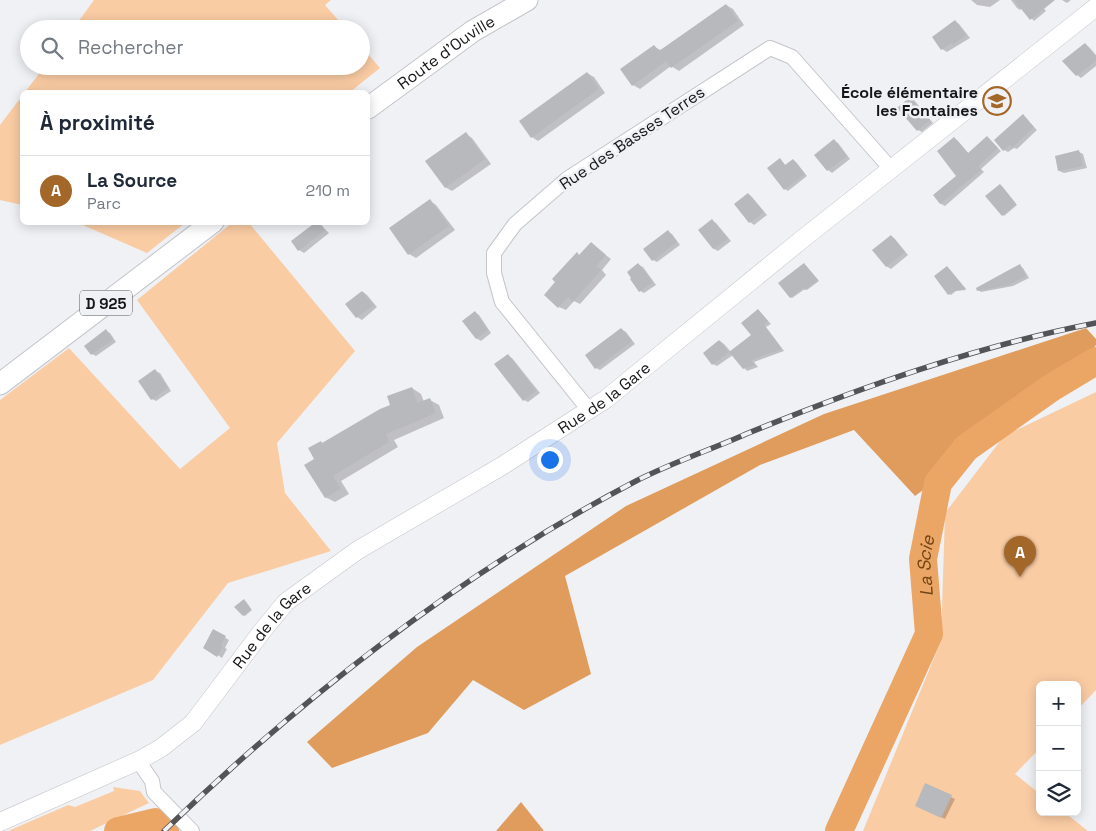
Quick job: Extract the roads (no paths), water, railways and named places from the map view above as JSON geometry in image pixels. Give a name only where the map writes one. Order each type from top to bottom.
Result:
[{"type":"main road","name":"Route d'Ouville","points":[[370,107],[473,31],[527,0]]},
{"type":"main road","name":"D 925","points":[[0,384],[208,225]]},
{"type":"street","name":"Rue de la Gare","points":[[0,822],[140,760],[161,748],[193,723],[286,602],[358,550],[502,466],[606,399],[1096,7]]},
{"type":"street","name":"Rue des Basses Terres","points":[[589,410],[502,302],[494,273],[494,253],[515,224],[567,179],[770,48],[792,57],[892,170]]},
{"type":"street","points":[[140,760],[152,782],[154,792],[192,831]]},
{"type":"waterway","name":"La Scie","points":[[839,831],[929,634],[923,559],[938,483],[966,448],[1051,388],[1096,361]]},
{"type":"waterway","name":"La Scie","points":[[118,831],[155,822],[165,831]]},
{"type":"railway","points":[[164,831],[273,732],[329,684],[388,639],[447,596],[509,555],[636,481],[663,468],[831,400],[918,370],[1051,332],[1096,323]]},
{"type":"place","name":"École élémentaire les Fontaines","points":[[997,101]]},
{"type":"place","name":"La Source","points":[[1020,577]]}]
